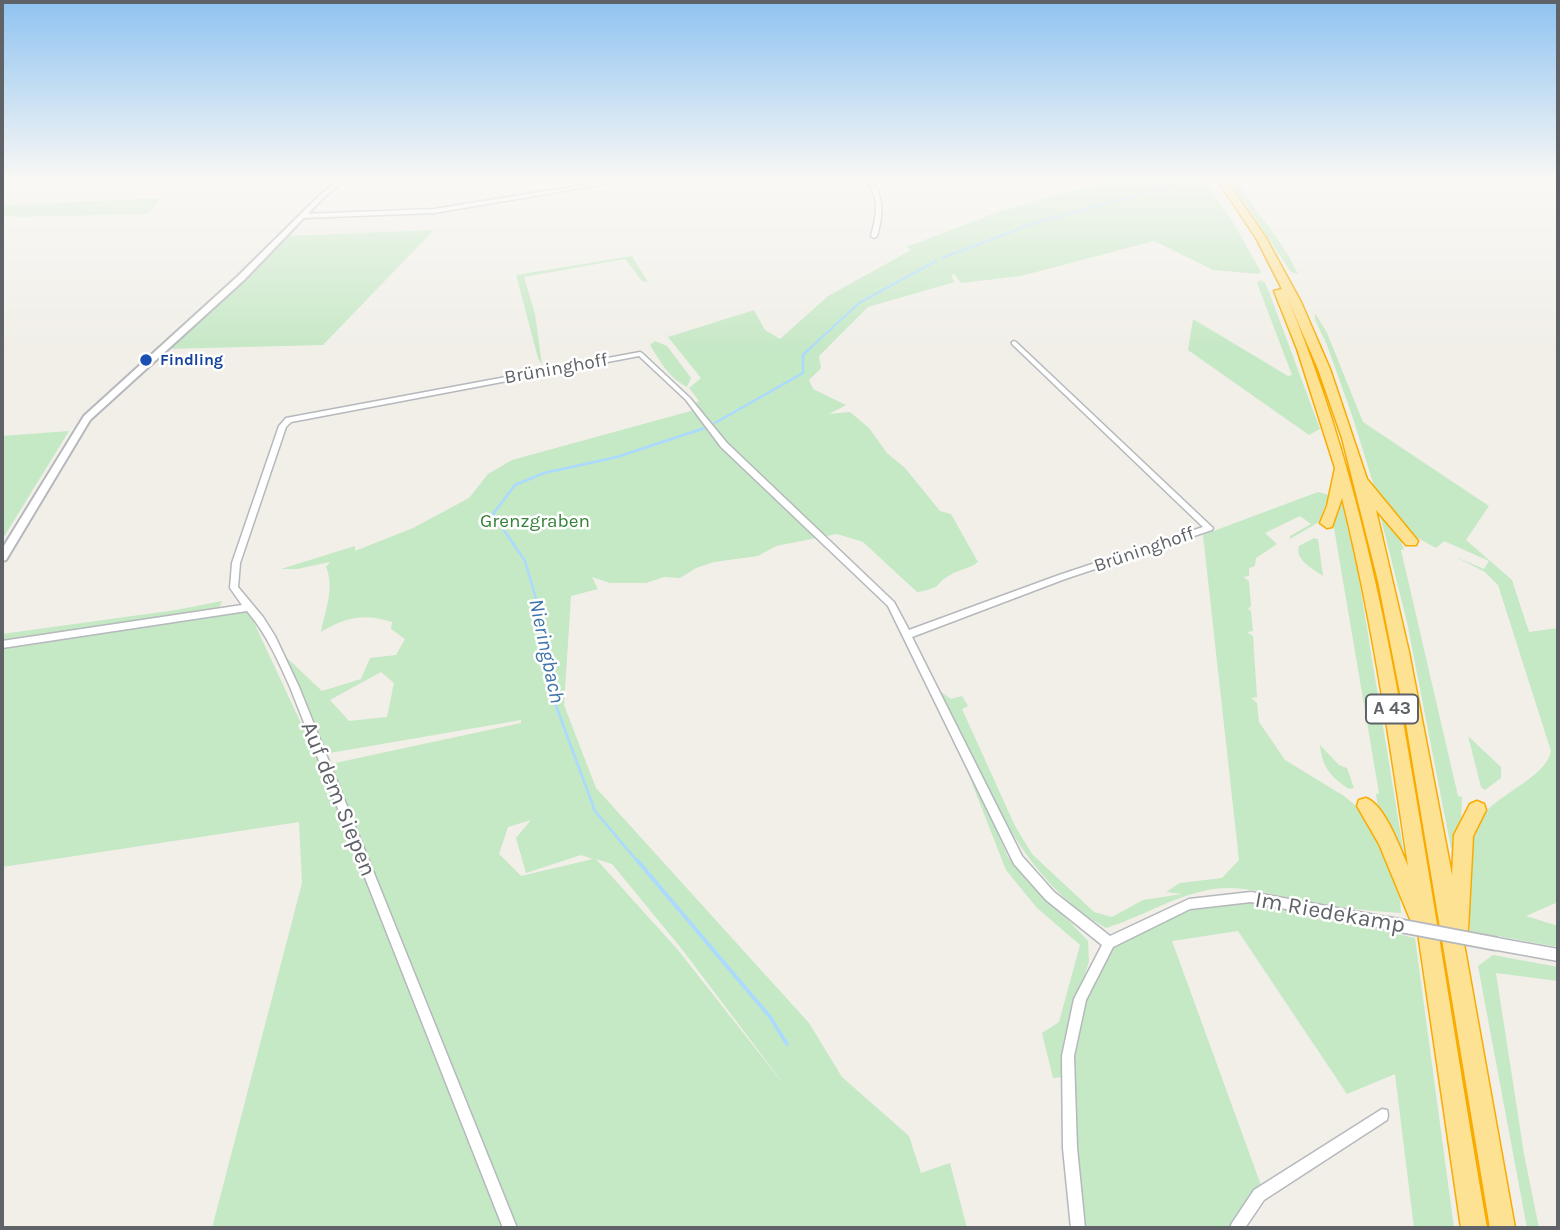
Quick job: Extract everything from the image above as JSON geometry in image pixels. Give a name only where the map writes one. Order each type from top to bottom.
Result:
[{"type":"highway","name":"A 43","points":[[1248,235],[1292,319],[1318,388],[1339,462],[1365,565],[1444,957],[1503,1228]]},
{"type":"highway","name":"A 43","points":[[1259,235],[1300,309],[1329,385],[1376,539],[1399,642],[1444,957],[1474,1228]]},
{"type":"highway","points":[[1327,523],[1334,506],[1339,462]]},
{"type":"highway","points":[[1356,470],[1388,517],[1411,541]]},
{"type":"highway","points":[[1366,806],[1387,839],[1444,957]]},
{"type":"highway","points":[[1444,957],[1464,835],[1477,810]]},
{"type":"street","points":[[2,556],[87,418],[241,278],[284,235]]},
{"type":"street","name":"Brüninghoff","points":[[906,635],[1062,577],[1209,528],[1014,343]]},
{"type":"street","name":"Brüninghoff","points":[[249,607],[234,588],[236,563],[283,426],[289,419],[640,354],[688,399],[724,446],[891,604],[1017,860],[1050,896],[1109,943]]},
{"type":"street","points":[[2,645],[249,607]]},
{"type":"street","name":"Auf dem Siepen","points":[[249,607],[268,633],[313,736],[510,1228]]},
{"type":"street","name":"Im Riedekamp","points":[[1109,943],[1189,904],[1251,897],[1558,956]]},
{"type":"street","points":[[1078,1228],[1070,1148],[1068,1056],[1080,999],[1109,943]]},
{"type":"street","points":[[1237,1228],[1259,1195],[1382,1115]]},
{"type":"green space","points":[[429,235],[323,345],[166,349],[286,236]]},
{"type":"green space","name":"Grenzgraben","points":[[937,235],[1241,235],[1261,272],[1213,270],[1154,241],[1021,276],[961,283],[954,274],[951,276],[955,282],[868,307],[819,356],[821,368],[809,380],[813,389],[846,405],[829,414],[850,412],[869,428],[887,453],[905,468],[940,511],[951,514],[978,562],[946,577],[935,587],[917,592],[863,542],[837,534],[776,546],[758,556],[714,562],[696,568],[680,578],[664,577],[646,583],[610,583],[592,577],[598,589],[571,596],[564,705],[596,788],[809,1023],[842,1077],[909,1136],[921,1173],[950,1163],[967,1228],[212,1228],[302,883],[299,822],[2,867],[2,634],[222,601],[217,614],[249,612],[321,766],[521,723],[521,720],[324,754],[287,658],[322,691],[361,679],[370,658],[396,655],[405,639],[391,629],[392,622],[364,617],[347,620],[321,632],[330,583],[326,567],[330,562],[297,569],[281,569],[355,546],[355,551],[413,528],[469,498],[488,474],[512,460],[698,409],[694,404],[699,401],[689,388],[701,378],[668,337],[754,310],[765,330],[780,339],[828,296],[911,250],[906,247]],"holes":[[[381,672],[394,683],[387,717],[349,721],[330,700]],[[531,820],[516,838],[526,873],[581,855],[593,859],[521,876],[499,854],[508,827]],[[596,859],[612,864],[681,948],[789,1091],[678,950]]]},
{"type":"green space","points":[[1266,235],[1274,235],[1298,274],[1291,272]]},
{"type":"green space","points":[[632,256],[648,282],[642,281],[625,259],[524,277],[535,314],[542,365],[516,275]]},
{"type":"green space","points":[[1260,280],[1265,283],[1269,292],[1320,429],[1309,435],[1188,350],[1193,319],[1288,376],[1292,375],[1257,283]]},
{"type":"green space","points":[[1315,313],[1327,333],[1363,422],[1489,506],[1466,540],[1512,580],[1529,632],[1558,628],[1558,902],[1526,916],[1558,926],[1558,947],[1470,931],[1467,863],[1471,836],[1476,824],[1494,804],[1539,770],[1551,751],[1498,585],[1485,572],[1456,557],[1484,569],[1489,561],[1444,541],[1436,548],[1407,532],[1377,496],[1353,418],[1327,345],[1315,320]]},
{"type":"green space","points":[[655,341],[667,346],[691,378],[687,387],[675,379],[661,363],[650,345]]},
{"type":"green space","points":[[69,431],[2,540],[2,436]]},
{"type":"green space","points":[[1318,492],[1329,495],[1319,522],[1290,539],[1290,536],[1311,524],[1300,516],[1265,533],[1277,544],[1256,558],[1255,566],[1249,568],[1249,576],[1243,577],[1249,581],[1251,606],[1248,609],[1251,611],[1253,631],[1247,632],[1253,636],[1257,697],[1251,698],[1257,703],[1259,722],[1285,760],[1344,796],[1356,806],[1375,830],[1399,884],[1401,913],[1333,906],[1253,890],[1223,888],[1185,896],[1106,928],[1076,907],[1049,882],[1026,853],[987,789],[937,689],[951,699],[962,696],[968,706],[962,709],[1015,826],[1032,854],[1094,912],[1112,917],[1143,900],[1182,894],[1166,892],[1180,883],[1222,878],[1239,860],[1203,535]]},
{"type":"green space","points":[[1341,498],[1358,573],[1404,855],[1378,808],[1376,794],[1379,793],[1333,522]]},
{"type":"green space","points":[[1380,515],[1399,537],[1404,549],[1401,550],[1458,796],[1462,797],[1461,820],[1454,849],[1451,848],[1407,622]]},
{"type":"green space","points":[[1314,538],[1318,539],[1323,576],[1303,561],[1298,551],[1299,546]]},
{"type":"green space","points":[[1468,736],[1501,767],[1501,778],[1485,790],[1481,787]]},
{"type":"green space","points":[[1320,745],[1339,765],[1347,768],[1354,788],[1349,789],[1329,771]]},
{"type":"green space","points":[[966,760],[1008,857],[1088,941],[1089,961],[1074,1011],[1065,1077],[1053,1078],[1042,1033],[1059,1022],[1080,945],[1037,908],[1006,870],[964,763]]},
{"type":"green space","points":[[1251,900],[1415,938],[1454,1228],[1414,1228],[1395,1074],[1347,1094],[1238,931],[1172,941],[1262,1188],[1233,1228],[1082,1228],[1074,1149],[1071,1057],[1083,1000],[1110,945],[1189,907]]},
{"type":"green space","points":[[1493,955],[1558,967],[1558,981],[1496,973],[1524,1154],[1539,1228],[1527,1228],[1478,966]]},
{"type":"waterway","name":"Nieringbach","points":[[942,258],[1002,235]]},
{"type":"waterway","name":"Nieringbach","points":[[806,352],[859,303],[936,261]]},
{"type":"waterway","name":"Nieringbach","points":[[715,423],[803,373],[803,355],[806,352]]},
{"type":"waterway","name":"Nieringbach","points":[[638,862],[595,811],[549,687],[538,606],[525,561],[493,514],[515,485],[544,473],[617,457],[705,428]]},
{"type":"waterway","name":"Nieringbach","points":[[637,860],[770,1017],[787,1044]]},
{"type":"place","name":"Findling","points":[[146,360]]}]
